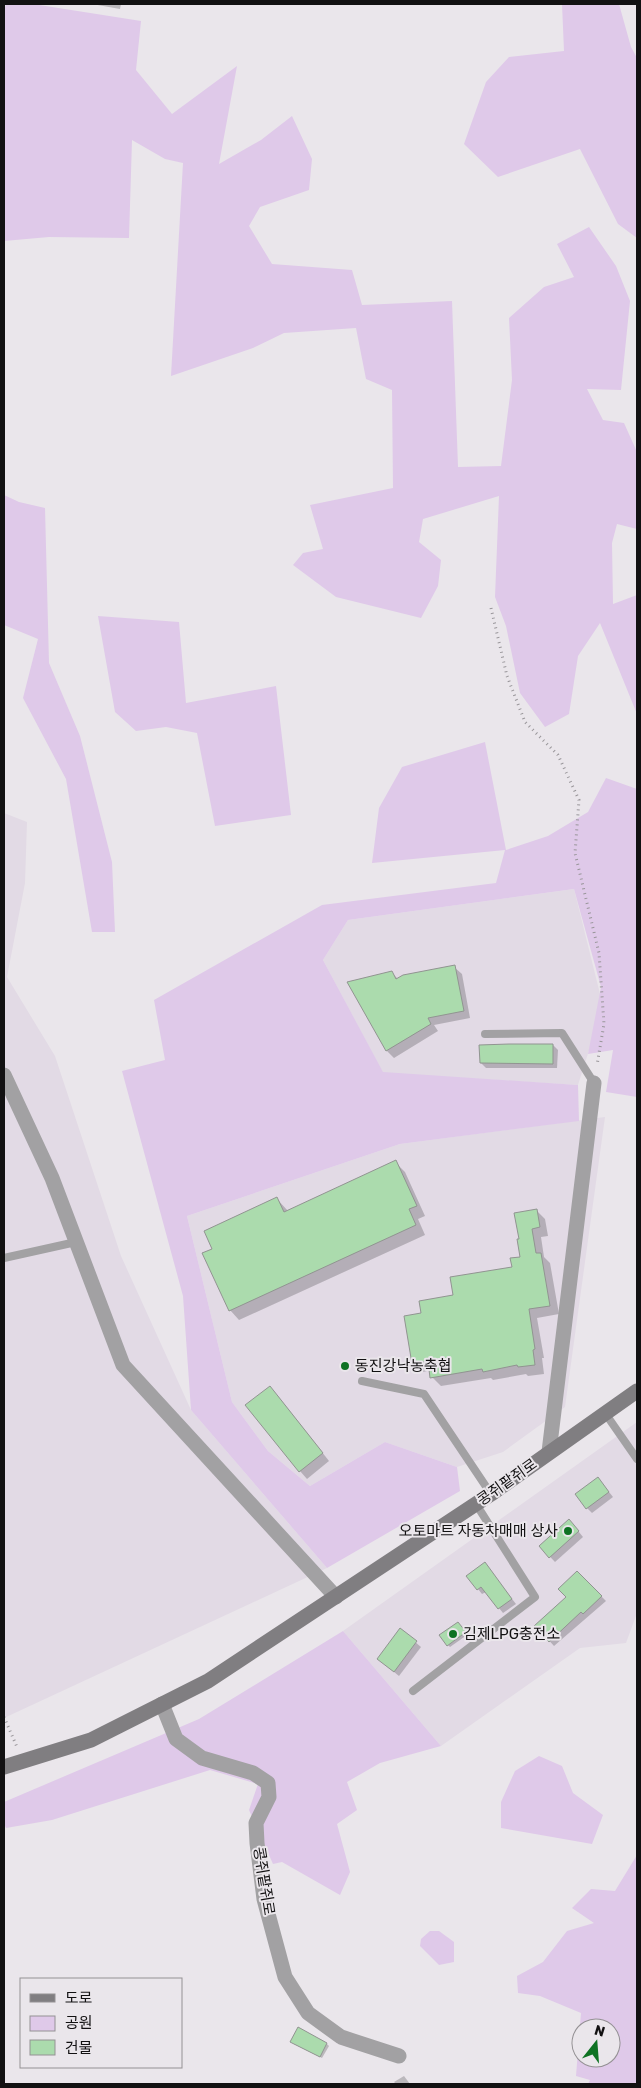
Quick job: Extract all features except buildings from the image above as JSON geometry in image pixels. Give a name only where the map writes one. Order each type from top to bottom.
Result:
[{"type":"main road","name":"콩쥐팥쥐로","points":[[4,1767],[91,1740],[208,1681],[491,1494],[637,1391]]},
{"type":"street","points":[[4,1075],[52,1178],[123,1365],[336,1597]]},
{"type":"street","name":"콩쥐팥쥐로","points":[[549,1452],[594,1083]]},
{"type":"street","name":"콩쥐팥쥐로","points":[[162,1704],[176,1739],[202,1758],[253,1773],[268,1783],[269,1797],[256,1823],[264,1899],[285,1977],[308,2013],[341,2037],[399,2056]]},
{"type":"lane","points":[[485,1034],[562,1033],[594,1083]]},
{"type":"lane","points":[[4,1258],[76,1242]]},
{"type":"lane","points":[[362,1380],[424,1394],[491,1494]]},
{"type":"lane","points":[[605,1413],[637,1459]]},
{"type":"lane","points":[[414,1691],[535,1597],[476,1504]]},
{"type":"path","points":[[491,608],[507,676],[525,722],[558,755],[579,800],[575,853],[599,953],[604,1024],[594,1083]]},
{"type":"path","points":[[4,1717],[23,1761]]},
{"type":"shaded area","points":[[4,813],[27,822],[25,883],[7,977],[55,1056],[121,1256],[191,1410],[327,1568],[4,1718]]},
{"type":"shaded area","points":[[574,889],[603,1006],[578,1085],[383,1073],[323,960],[348,920]]},
{"type":"shaded area","points":[[605,1117],[565,1407],[503,1452],[457,1467],[385,1442],[310,1486],[268,1451],[232,1402],[187,1216],[400,1144]]},
{"type":"shaded area","points":[[637,1422],[637,1613],[626,1643],[580,1648],[441,1746],[343,1631]]},
{"type":"green space","points":[[6,4],[33,4],[141,21],[136,70],[172,114],[237,66],[219,164],[261,140],[292,116],[312,159],[309,190],[260,207],[249,226],[272,264],[352,270],[362,305],[452,301],[458,467],[501,466],[512,380],[509,318],[544,287],[574,277],[557,244],[589,227],[616,266],[630,301],[621,390],[587,389],[603,420],[624,423],[637,452],[637,529],[617,524],[612,543],[613,604],[637,595],[637,714],[600,623],[578,656],[569,714],[545,727],[520,693],[506,626],[495,597],[499,496],[423,519],[419,542],[441,560],[438,586],[421,618],[336,597],[293,565],[303,553],[323,549],[310,505],[393,488],[392,390],[366,379],[356,328],[284,333],[253,348],[171,376],[183,163],[165,159],[132,140],[129,238],[49,237],[4,241],[4,12]]},
{"type":"green space","points":[[562,4],[619,4],[631,47],[637,58],[637,238],[618,224],[580,149],[498,177],[464,144],[486,82],[509,57],[564,51]]},
{"type":"green space","points":[[4,495],[19,502],[45,508],[49,663],[80,736],[112,862],[115,932],[92,932],[66,779],[23,698],[38,639],[4,625]]},
{"type":"green space","points":[[98,616],[179,622],[186,703],[276,686],[291,815],[215,826],[197,733],[166,727],[136,731],[115,712]]},
{"type":"green space","points":[[485,742],[506,850],[548,836],[588,812],[606,778],[637,789],[637,1097],[606,1092],[613,1050],[588,1054],[601,987],[574,889],[348,920],[323,960],[383,1072],[578,1085],[579,1121],[400,1144],[187,1216],[232,1402],[268,1451],[310,1486],[385,1442],[457,1467],[460,1491],[327,1568],[191,1410],[183,1296],[122,1071],[165,1060],[154,1000],[322,905],[496,883],[505,850],[372,863],[379,808],[402,767]]},
{"type":"green space","points":[[343,1631],[441,1746],[380,1763],[347,1782],[357,1810],[337,1824],[350,1872],[340,1895],[282,1862],[273,1864],[249,1810],[258,1784],[210,1770],[52,1820],[6,1828],[4,1824],[4,1802],[199,1719]]},
{"type":"green space","points":[[539,1756],[562,1766],[573,1793],[603,1815],[592,1844],[501,1828],[501,1802],[515,1771]]},
{"type":"green space","points":[[637,1855],[637,2084],[588,2084],[590,2080],[576,2076],[577,2068],[621,2068],[621,2018],[581,2018],[581,2013],[540,1996],[518,1993],[517,1976],[543,1962],[567,1931],[594,1923],[572,1908],[591,1889],[615,1891]]},
{"type":"green space","points":[[430,1931],[439,1931],[454,1942],[454,1962],[439,1965],[420,1946],[421,1939]]},
{"type":"place","name":"동진강낙농축협","points":[[345,1366]]},
{"type":"place","name":"오토마트 자동차매매 상사","points":[[568,1531]]},
{"type":"place","name":"김제LPG충전소","points":[[453,1634]]}]
